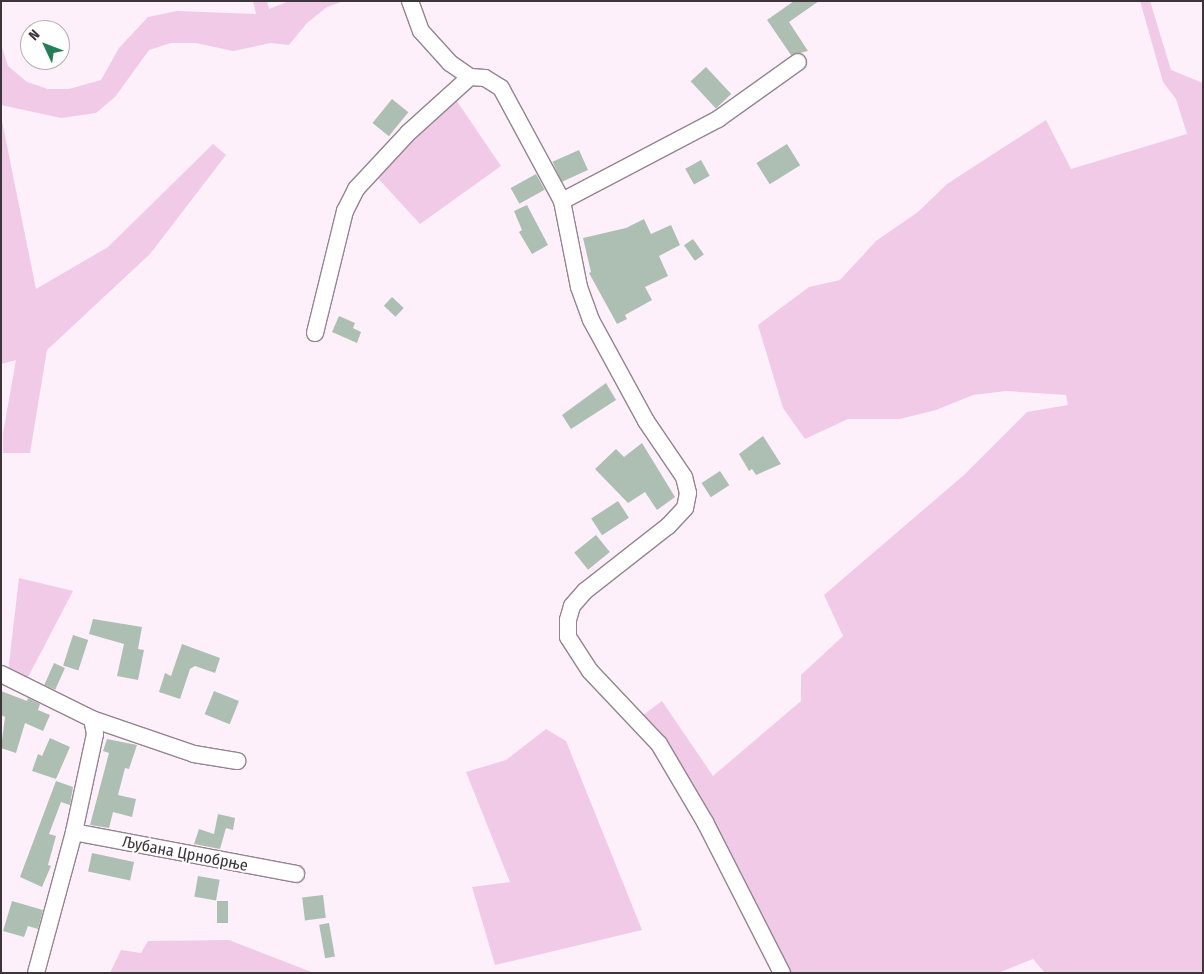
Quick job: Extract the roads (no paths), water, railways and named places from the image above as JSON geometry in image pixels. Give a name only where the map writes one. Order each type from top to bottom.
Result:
[{"type":"street","points":[[410,1],[421,31],[450,63],[470,77],[485,78],[501,88],[562,201],[579,287],[591,320],[646,421],[684,477],[688,493],[685,508],[668,526],[585,591],[572,606],[568,620],[568,637],[590,671],[659,744],[705,822],[782,973]]},
{"type":"street","points":[[562,201],[718,119],[798,62]]},
{"type":"street","points":[[315,333],[345,211],[356,189],[408,133],[470,77]]},
{"type":"street","points":[[1,674],[92,719],[194,754],[237,761]]},
{"type":"street","points":[[36,973],[74,832],[95,734],[92,719]]},
{"type":"street","name":"Љубана Црнобрње","points":[[74,832],[296,874]]}]
